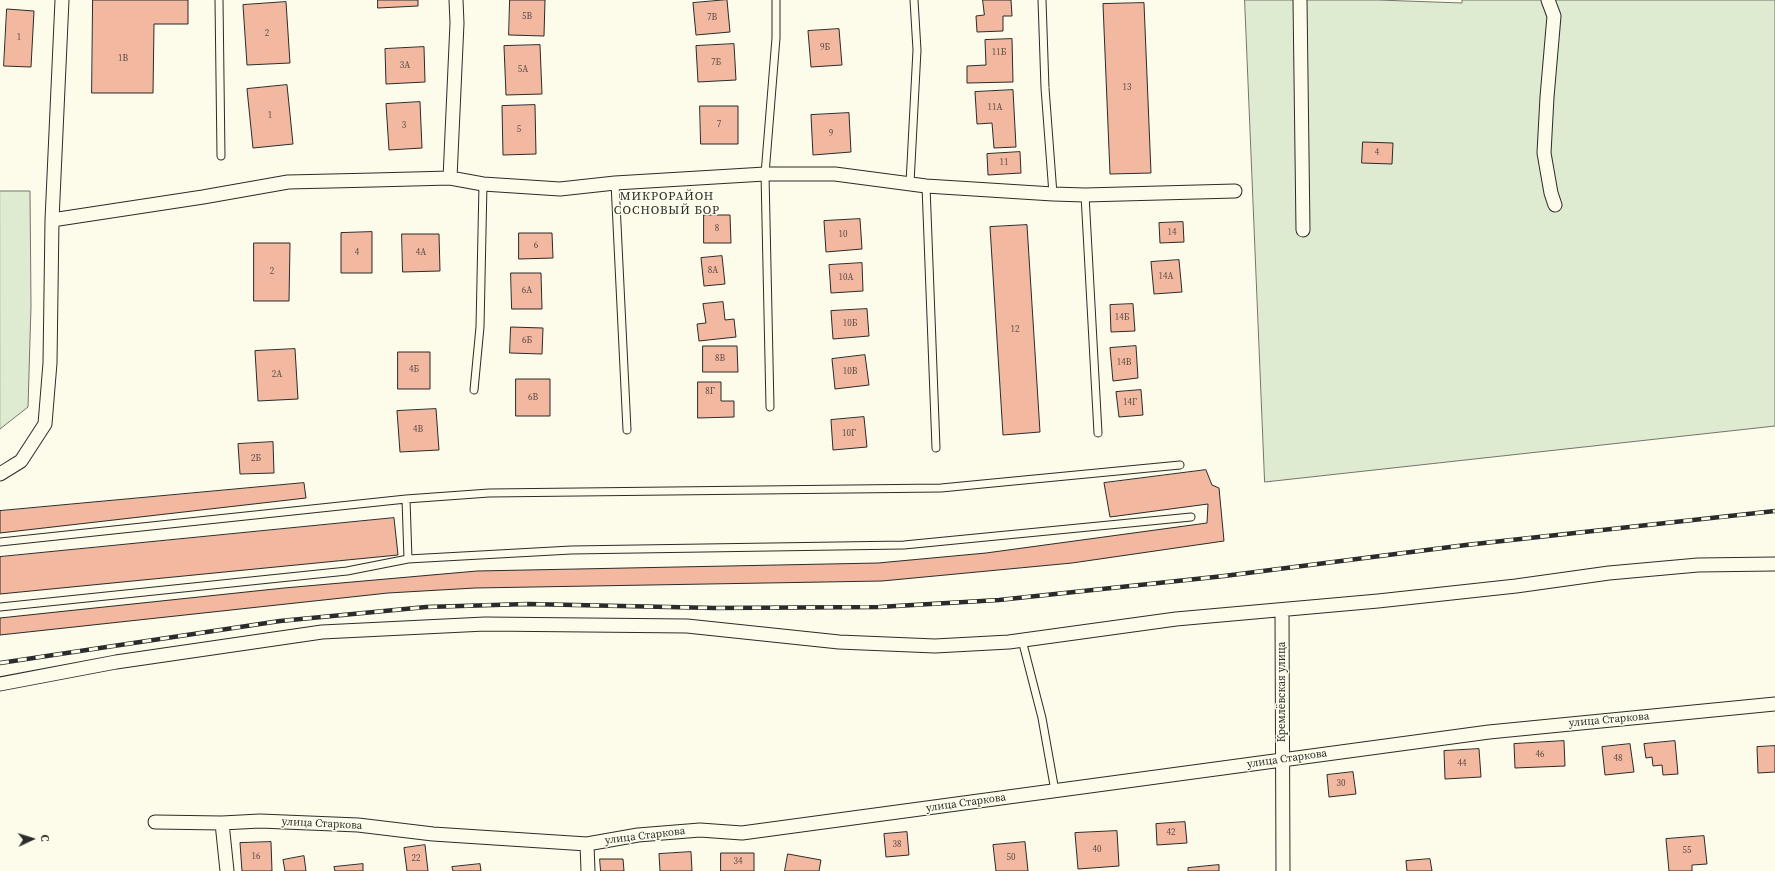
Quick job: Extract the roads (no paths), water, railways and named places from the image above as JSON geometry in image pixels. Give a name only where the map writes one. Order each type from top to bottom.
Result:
[{"type":"street","points":[[0,474],[21,461],[45,424],[50,363],[52,220],[62,0]]},
{"type":"street","points":[[450,178],[457,23],[456,0]]},
{"type":"street","points":[[1300,0],[1303,230]]},
{"type":"street","points":[[1548,0],[1554,16],[1544,153],[1554,205]]},
{"type":"street","points":[[52,220],[288,182],[450,178],[483,184],[560,189],[616,183],[765,174],[835,174],[926,186],[1053,194],[1085,195],[1235,191]]},
{"type":"street","points":[[0,684],[116,662],[322,632],[485,624],[687,626],[840,642],[935,646],[1022,640],[1176,619],[1282,610],[1516,586],[1609,573],[1698,566],[1775,564]]},
{"type":"street","name":"Кремлёвская улица","points":[[1282,610],[1283,871]]},
{"type":"street","name":"улица Старкова","points":[[155,822],[222,823],[260,821],[358,825],[434,834],[587,844],[638,835],[700,830],[742,833],[1489,732],[1775,704]]},
{"type":"street","points":[[222,823],[227,871]]},
{"type":"street","points":[[587,844],[588,871]]},
{"type":"lane","points":[[219,0],[221,156]]},
{"type":"lane","points":[[770,407],[765,174],[776,38],[776,0]]},
{"type":"lane","points":[[910,184],[917,50],[914,0]]},
{"type":"lane","points":[[1042,0],[1045,88],[1053,194]]},
{"type":"lane","points":[[616,183],[627,430]]},
{"type":"lane","points":[[474,390],[480,327],[483,184]]},
{"type":"lane","points":[[926,186],[936,448]]},
{"type":"lane","points":[[1085,195],[1098,433]]},
{"type":"lane","points":[[0,542],[406,499],[489,493],[941,488],[1180,465]]},
{"type":"lane","points":[[406,499],[408,559]]},
{"type":"lane","points":[[0,607],[347,571],[408,559],[571,550],[904,545],[1191,517]]},
{"type":"lane","points":[[1022,640],[1042,718],[1055,791]]},
{"type":"railway","points":[[0,663],[280,621],[426,607],[528,604],[715,608],[879,607],[999,600],[1224,576],[1466,545],[1775,511]]},
{"type":"district","name":"МИКРОРАЙОН СОСНОВЫЙ БОР","points":[[667,204]]}]
